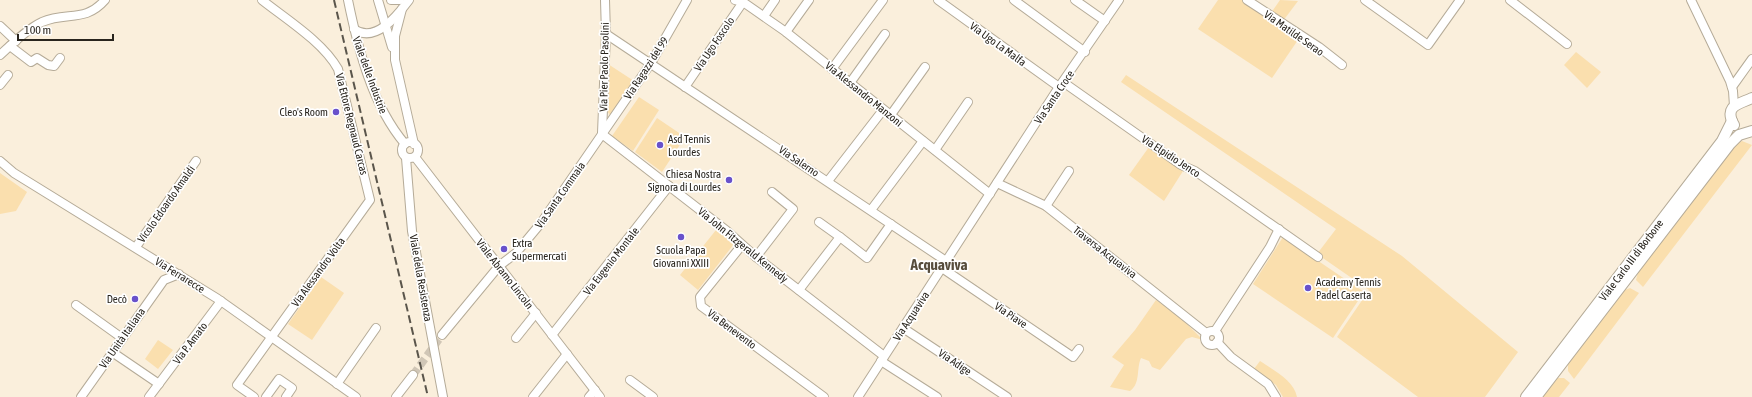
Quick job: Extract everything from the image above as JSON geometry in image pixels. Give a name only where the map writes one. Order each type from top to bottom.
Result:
[{"type":"main road","points":[[1734,106],[1740,101],[1751,100]]},
{"type":"main road","name":"Viale Carlo III di Borbone","points":[[1526,397],[1722,141],[1732,121],[1732,111],[1734,106]]},
{"type":"main road","name":"Viale Carlo III di Borbone","points":[[1732,121],[1737,128],[1750,133]]},
{"type":"main road","name":"Viale Carlo III di Borbone","points":[[1536,397],[1730,144],[1736,138],[1750,133]]},
{"type":"street","points":[[0,55],[13,43],[42,22],[56,18],[79,16],[96,10],[105,0]]},
{"type":"street","name":"Via Ettore Regnaud Carcas","points":[[262,0],[323,49],[333,59],[338,69],[370,200],[366,207]]},
{"type":"street","name":"Viale delle Industrie","points":[[348,0],[354,29],[383,112],[404,144]]},
{"type":"street","points":[[378,0],[395,60],[414,144],[418,150],[411,157],[402,151],[404,144],[410,142],[414,144]]},
{"type":"street","points":[[391,0],[400,0]]},
{"type":"street","points":[[354,29],[359,33],[370,34],[385,25],[409,0]]},
{"type":"street","name":"Via Pier Paolo Pasolini","points":[[602,134],[606,34],[605,0]]},
{"type":"street","name":"Via Ragazzi del 99","points":[[602,134],[650,63],[687,0]]},
{"type":"street","points":[[764,16],[775,0]]},
{"type":"street","points":[[786,32],[809,0]]},
{"type":"street","points":[[832,69],[883,0]]},
{"type":"street","name":"Via Ugo La Malfa","points":[[938,0],[1061,84]]},
{"type":"street","points":[[1014,0],[1085,52]]},
{"type":"street","points":[[1075,0],[1105,21]]},
{"type":"street","name":"Via Santa Croce","points":[[990,194],[1061,84],[1085,52],[1119,0]]},
{"type":"street","name":"Via Matilde Serao","points":[[1247,0],[1319,47],[1342,65]]},
{"type":"street","points":[[1365,0],[1428,46],[1460,0]]},
{"type":"street","points":[[1510,0],[1567,44]]},
{"type":"street","points":[[1691,0],[1731,84],[1738,93],[1751,100]]},
{"type":"street","name":"Via Alessandro Manzoni","points":[[739,1],[764,16],[786,32],[990,194]]},
{"type":"street","name":"Via Ugo Foscolo","points":[[685,87],[739,1]]},
{"type":"street","points":[[395,60],[395,36],[402,9]]},
{"type":"street","points":[[0,26],[30,62],[37,58],[48,65],[55,65],[60,58]]},
{"type":"street","name":"Via Salerno","points":[[606,34],[871,210],[944,265]]},
{"type":"street","points":[[850,83],[885,34]]},
{"type":"street","points":[[1734,106],[1731,84],[1752,60]]},
{"type":"street","points":[[890,116],[925,67]]},
{"type":"street","points":[[0,85],[8,75]]},
{"type":"street","name":"Via Elpidio Jenco","points":[[1061,84],[1181,165],[1195,171],[1318,256]]},
{"type":"street","points":[[935,150],[968,102]]},
{"type":"street","points":[[828,181],[883,110]]},
{"type":"street","name":"Via John Fitzgerald Kennedy","points":[[602,134],[727,231],[756,257],[883,358],[937,397]]},
{"type":"street","name":"Via Santa Commaia","points":[[442,335],[493,274],[502,269],[541,223],[602,134]]},
{"type":"street","points":[[871,210],[923,141]]},
{"type":"street","name":"Viale Abramo Lincoln","points":[[411,157],[502,269],[598,394],[589,397]]},
{"type":"street","name":"Viale della Resistenza","points":[[411,157],[412,231],[443,397]]},
{"type":"street","name":"Via Ferrarecce","points":[[0,161],[14,173],[164,264],[221,301],[356,397]]},
{"type":"street","name":"Vicolo Edoardo Amaldi","points":[[136,247],[196,162]]},
{"type":"street","points":[[1046,206],[1069,172]]},
{"type":"street","name":"Traversa Acquaviva","points":[[997,183],[1046,206],[1206,333]]},
{"type":"street","name":"Via Eugenio Montale","points":[[552,335],[669,186]]},
{"type":"street","points":[[756,257],[793,209],[772,192]]},
{"type":"street","name":"Via Acquaviva","points":[[858,397],[990,194]]},
{"type":"street","name":"Via Alessandro Volta","points":[[254,397],[237,385],[271,336],[366,207]]},
{"type":"street","points":[[819,222],[867,258],[891,224]]},
{"type":"street","points":[[1215,331],[1270,247],[1279,229]]},
{"type":"street","points":[[799,290],[840,237]]},
{"type":"street","name":"Via Benevento","points":[[742,245],[700,297],[702,306],[824,397]]},
{"type":"street","points":[[164,264],[164,280],[179,274]]},
{"type":"street","name":"Via Piave","points":[[944,265],[1073,357],[1078,350]]},
{"type":"street","name":"Via Unità Italiana","points":[[81,397],[164,280]]},
{"type":"street","name":"Via P. Amato","points":[[149,397],[221,301]]},
{"type":"street","points":[[76,306],[122,338]]},
{"type":"street","points":[[516,338],[536,313]]},
{"type":"street","points":[[337,384],[376,328]]},
{"type":"street","name":"Via Adige","points":[[903,328],[1007,397]]},
{"type":"street","points":[[1215,331],[1219,336],[1217,342],[1213,345],[1207,343],[1204,339],[1206,333],[1215,331]]},
{"type":"street","points":[[1217,342],[1231,357],[1268,384],[1276,397]]},
{"type":"street","points":[[112,352],[159,384]]},
{"type":"street","points":[[533,397],[567,354]]},
{"type":"street","points":[[396,397],[413,375]]},
{"type":"street","points":[[266,397],[278,379],[292,388],[286,397]]},
{"type":"street","points":[[630,380],[653,397]]},
{"type":"shaded area","points":[[1218,0],[1243,0],[1300,37],[1272,78],[1198,29]]},
{"type":"shaded area","points":[[1280,0],[1298,1],[1283,21],[1271,13]]},
{"type":"shaded area","points":[[1576,52],[1601,72],[1587,88],[1564,65]]},
{"type":"shaded area","points":[[608,64],[634,81],[610,115],[607,111]]},
{"type":"shaded area","points":[[1126,75],[1402,256],[1518,352],[1485,397],[1418,397],[1337,337],[1369,290],[1317,254],[1336,229],[1121,82]]},
{"type":"shaded area","points":[[639,97],[659,110],[633,151],[612,136]]},
{"type":"shaded area","name":"Asd Tennis Lourdes","points":[[657,118],[685,137],[662,172],[635,152]]},
{"type":"shaded area","points":[[1742,141],[1752,145],[1643,287],[1636,280],[1638,272],[1735,145]]},
{"type":"shaded area","points":[[1149,147],[1183,171],[1164,201],[1129,175]]},
{"type":"shaded area","points":[[0,173],[27,192],[16,211],[0,214]]},
{"type":"shaded area","points":[[716,230],[734,244],[698,290],[680,275]]},
{"type":"shaded area","name":"Academy Tennis Padel Caserta","points":[[1283,237],[1364,292],[1333,338],[1253,284]]},
{"type":"shaded area","points":[[321,277],[344,293],[312,340],[288,324]]},
{"type":"shaded area","points":[[1630,288],[1639,293],[1574,379],[1568,371],[1568,363],[1622,291]]},
{"type":"shaded area","points":[[1156,300],[1180,317],[1203,340],[1192,337],[1186,339],[1160,370],[1152,367],[1149,361],[1141,358],[1136,384],[1130,391],[1110,387],[1124,365],[1112,357],[1135,330]]},
{"type":"shaded area","points":[[158,340],[173,350],[158,369],[145,359]]},
{"type":"shaded area","points":[[1260,361],[1277,372],[1292,385],[1297,397],[1283,397],[1276,385],[1254,369]]},
{"type":"shaded area","points":[[1558,378],[1564,378],[1570,383],[1559,397],[1542,397]]},
{"type":"tunnel","points":[[413,375],[442,335]]},
{"type":"railway","points":[[334,0],[428,397]]},
{"type":"place","name":"Cleo's Room","points":[[336,112]]},
{"type":"place","name":"Asd Tennis Lourdes","points":[[660,145]]},
{"type":"place","name":"Chiesa Nostra Signora di Lourdes","points":[[729,180]]},
{"type":"place","name":"Scuola Papa Giovanni XXIII","points":[[681,237]]},
{"type":"place","name":"Extra Supermercati","points":[[504,249]]},
{"type":"place","name":"Academy Tennis Padel Caserta","points":[[1308,288]]},
{"type":"place","name":"Decò","points":[[135,299]]},
{"type":"district","name":"Acquaviva","points":[[939,265]]}]
